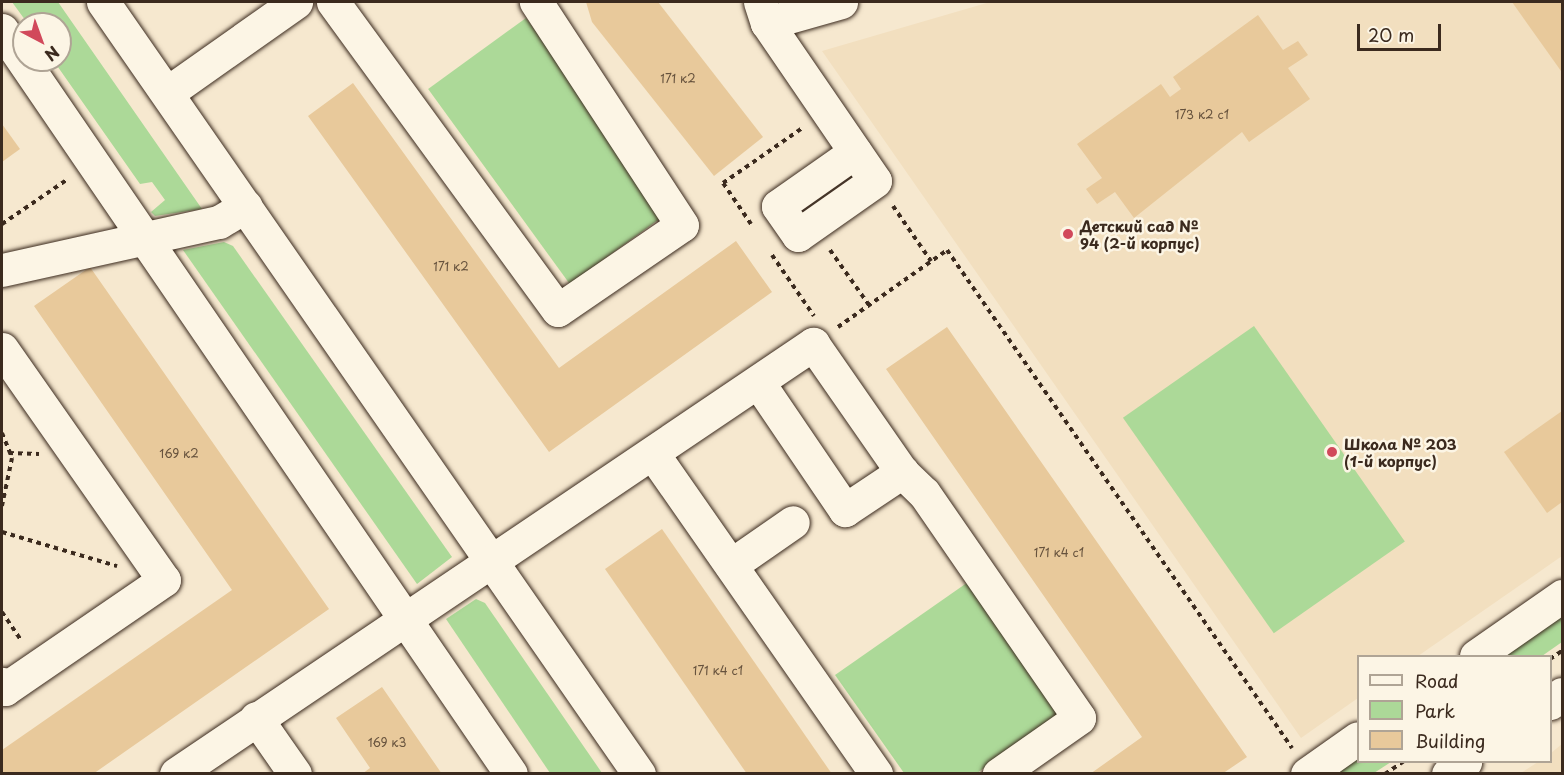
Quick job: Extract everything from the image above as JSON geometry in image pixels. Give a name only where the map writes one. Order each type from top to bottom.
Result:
[{"type":"street","points":[[103,2],[639,774]]},
{"type":"street","points":[[167,93],[296,2]]},
{"type":"street","points":[[333,2],[558,310],[682,225],[536,2]]},
{"type":"street","points":[[841,2],[764,12],[875,181],[798,235],[778,206],[855,152]]},
{"type":"street","points":[[2,30],[141,237],[511,774]]},
{"type":"street","points":[[2,270],[141,237],[219,222],[246,206]]},
{"type":"street","points":[[176,774],[256,718],[654,454],[813,344],[902,472],[924,493],[1079,718],[999,774]]},
{"type":"street","points":[[2,349],[164,580],[5,689],[2,684]]},
{"type":"street","points":[[758,382],[845,510],[902,472]]},
{"type":"street","points":[[654,454],[876,774]]},
{"type":"street","points":[[731,565],[793,522]]},
{"type":"street","points":[[1479,655],[1563,596]]},
{"type":"street","points":[[256,718],[295,774]]},
{"type":"street","points":[[1300,762],[1357,739]]},
{"type":"street","points":[[1448,774],[1464,763]]},
{"type":"path","points":[[2,224],[91,163]]},
{"type":"path","points":[[875,181],[931,261]]},
{"type":"path","points":[[812,225],[869,305]]},
{"type":"path","points":[[813,344],[947,250],[1300,762]]},
{"type":"path","points":[[2,433],[12,458],[2,506]]},
{"type":"path","points":[[2,531],[120,567]]},
{"type":"path","points":[[1385,774],[1401,763]]},
{"type":"shaded area","name":"Школа № 203 (1-й корпус)","points":[[990,2],[1562,2],[1562,556],[1419,655],[1357,655],[1357,699],[1301,738],[822,51]]},
{"type":"shaded area","points":[[1562,744],[1562,773],[1521,773],[1536,763],[1552,763],[1552,752]]},
{"type":"green space","points":[[12,2],[58,2],[65,12],[19,12]]},
{"type":"green space","points":[[526,18],[668,213],[570,284],[428,89]]},
{"type":"green space","points":[[72,22],[202,209],[155,216],[151,212],[165,200],[152,182],[140,184],[61,72],[72,72]]},
{"type":"green space","points":[[224,242],[233,246],[452,557],[417,584],[183,250]]},
{"type":"green space","points":[[1254,326],[1405,541],[1274,633],[1123,418]]},
{"type":"green space","points":[[971,580],[1064,712],[977,773],[904,773],[835,675]]},
{"type":"green space","points":[[476,599],[485,603],[602,773],[550,773],[446,619]]},
{"type":"green space","points":[[1562,616],[1562,642],[1543,655],[1505,655]]},
{"type":"green space","points":[[1357,758],[1357,763],[1389,763],[1374,773],[1335,774]]},
{"type":"building","points":[[586,2],[658,2],[763,137],[714,176],[592,22]]},
{"type":"building","points":[[1512,2],[1562,2],[1561,71]]},
{"type":"building","points":[[1258,15],[1283,50],[1298,41],[1308,55],[1288,68],[1310,99],[1249,142],[1242,132],[1134,218],[1115,192],[1097,204],[1086,189],[1102,178],[1077,144],[1161,84],[1170,97],[1181,89],[1173,77]]},
{"type":"building","points":[[353,83],[559,368],[736,241],[772,292],[549,452],[308,116]]},
{"type":"building","points":[[2,124],[20,149],[2,162]]},
{"type":"building","points":[[90,267],[329,609],[93,774],[2,774],[2,750],[232,590],[34,306]]},
{"type":"building","points":[[947,327],[1247,757],[1222,774],[1090,774],[1142,737],[886,369]]},
{"type":"building","points":[[1562,411],[1562,502],[1547,513],[1504,452]]},
{"type":"building","points":[[662,529],[832,774],[747,774],[605,569]]},
{"type":"building","points":[[382,687],[442,774],[362,774],[370,768],[336,718]]},
{"type":"place","name":"Детский сад № 94 (2-й корпус)","points":[[1068,234]]},
{"type":"place","name":"Школа № 203 (1-й корпус)","points":[[1332,452]]}]
